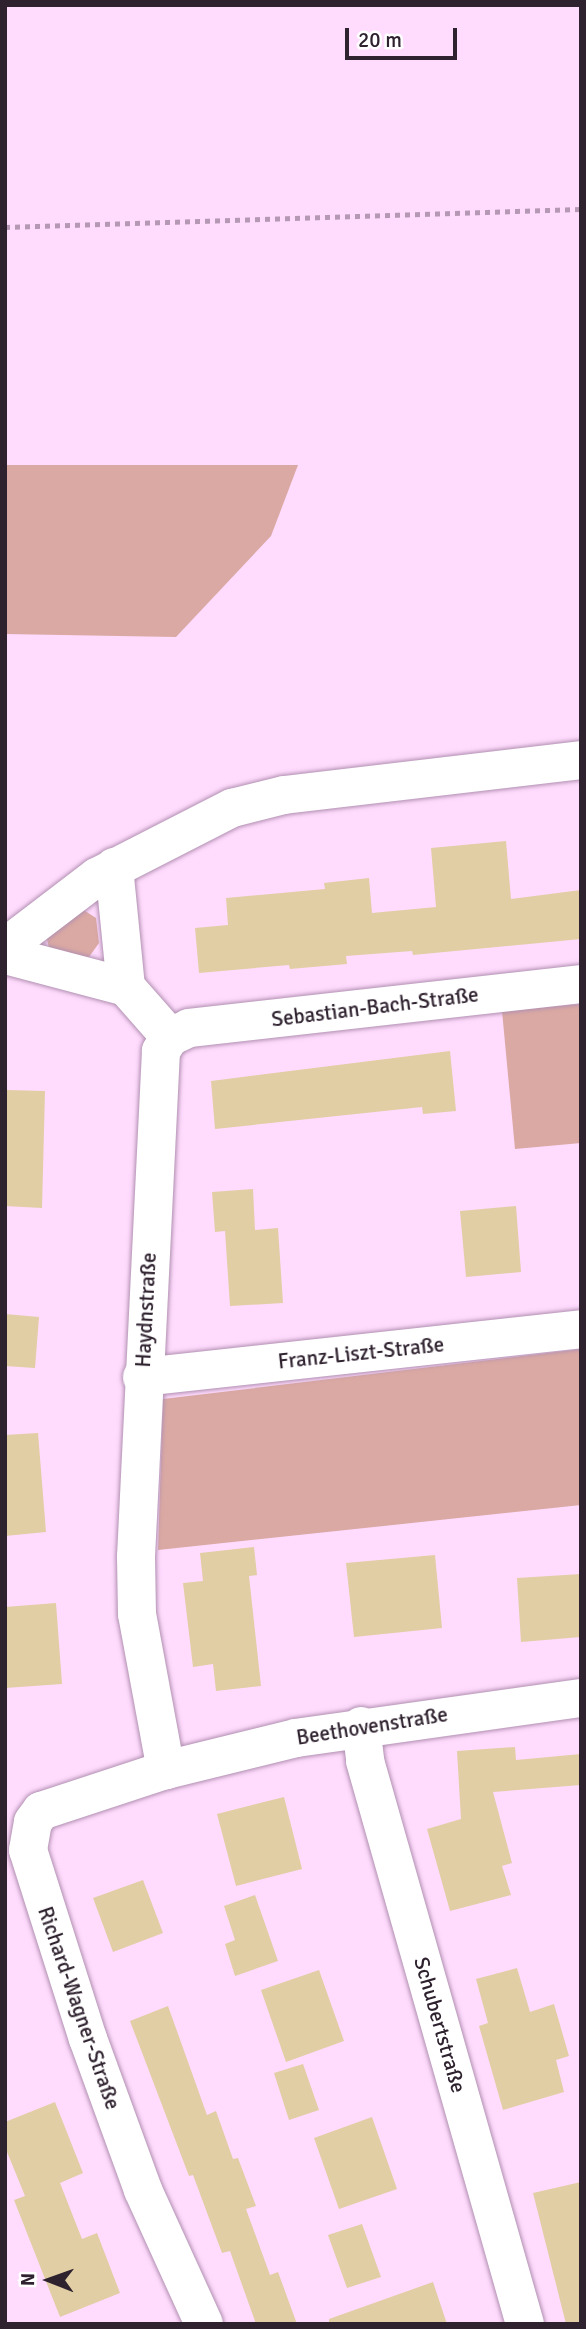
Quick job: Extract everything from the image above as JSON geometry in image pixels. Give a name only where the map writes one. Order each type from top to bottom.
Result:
[{"type":"street","points":[[5,947],[114,867],[232,808],[284,795],[581,760]]},
{"type":"street","points":[[114,867],[126,987]]},
{"type":"street","points":[[5,955],[126,987],[170,1037]]},
{"type":"street","name":"Sebastian-Bach-Straße","points":[[170,1037],[189,1028],[581,984]]},
{"type":"street","name":"Haydnstraße","points":[[166,1770],[137,1614],[142,1377],[162,1052],[170,1037]]},
{"type":"street","name":"Franz-Liszt-Straße","points":[[142,1377],[581,1329]]},
{"type":"street","name":"Beethovenstraße","points":[[166,1770],[361,1726],[581,1698]]},
{"type":"street","name":"Schubertstraße","points":[[361,1726],[365,1761],[525,2324]]},
{"type":"street","name":"Richard-Wagner-Straße","points":[[166,1770],[41,1811],[27,1833],[28,1850],[88,2039],[143,2190],[204,2324]]},
{"type":"path","points":[[5,227],[581,209]]},
{"type":"shaded area","points":[[5,465],[298,465],[271,536],[176,637],[5,634]]},
{"type":"shaded area","points":[[82,909],[96,918],[99,943],[89,957],[50,952],[46,935]]},
{"type":"shaded area","points":[[581,1004],[581,1143],[515,1149],[502,1011]]},
{"type":"shaded area","points":[[581,1349],[581,1505],[158,1550],[163,1399]]},
{"type":"building","points":[[506,841],[511,899],[581,890],[581,939],[413,955],[412,951],[346,956],[347,964],[290,969],[289,965],[199,973],[195,928],[228,925],[226,898],[325,889],[324,883],[369,878],[372,913],[436,907],[431,848]]},
{"type":"building","points":[[450,1051],[456,1111],[423,1114],[422,1107],[215,1129],[211,1081]]},
{"type":"building","points":[[7,1090],[45,1091],[42,1208],[5,1206]]},
{"type":"building","points":[[253,1189],[255,1230],[278,1228],[283,1303],[230,1306],[225,1231],[215,1232],[212,1192]]},
{"type":"building","points":[[516,1206],[521,1272],[466,1277],[460,1211]]},
{"type":"building","points":[[5,1314],[39,1317],[35,1368],[5,1366]]},
{"type":"building","points":[[38,1433],[46,1532],[5,1536],[5,1435]]},
{"type":"building","points":[[254,1547],[257,1575],[249,1576],[261,1686],[216,1691],[213,1664],[193,1667],[183,1583],[203,1581],[200,1553]]},
{"type":"building","points":[[435,1555],[442,1628],[354,1637],[346,1563]]},
{"type":"building","points":[[581,1574],[581,1637],[521,1642],[517,1578]]},
{"type":"building","points":[[56,1603],[62,1684],[5,1688],[5,1607]]},
{"type":"building","points":[[515,1747],[516,1760],[581,1754],[581,1785],[493,1792],[512,1863],[502,1866],[511,1895],[450,1911],[427,1829],[461,1819],[457,1751]]},
{"type":"building","points":[[284,1797],[302,1869],[236,1886],[217,1814]]},
{"type":"building","points":[[143,1880],[163,1933],[113,1952],[93,1898]]},
{"type":"building","points":[[255,1895],[278,1961],[235,1976],[225,1944],[235,1940],[224,1906]]},
{"type":"building","points":[[517,1968],[530,2012],[554,2004],[569,2056],[556,2060],[564,2092],[503,2110],[479,2026],[488,2023],[476,1979]]},
{"type":"building","points":[[319,1970],[344,2041],[286,2062],[261,1990]]},
{"type":"building","points":[[168,2006],[207,2115],[216,2111],[233,2159],[238,2158],[256,2206],[246,2209],[270,2275],[278,2272],[297,2324],[256,2324],[230,2251],[222,2253],[193,2175],[189,2176],[130,2021]]},
{"type":"building","points":[[303,2064],[319,2110],[289,2120],[274,2073]]},
{"type":"building","points":[[55,2102],[83,2173],[60,2183],[82,2239],[97,2233],[120,2293],[60,2317],[14,2200],[25,2196],[5,2147],[5,2122]]},
{"type":"building","points":[[372,2117],[397,2189],[339,2209],[314,2138]]},
{"type":"building","points":[[581,2182],[581,2324],[566,2324],[533,2193]]},
{"type":"building","points":[[362,2224],[381,2277],[347,2288],[328,2235]]},
{"type":"building","points":[[433,2282],[447,2324],[329,2324],[329,2319]]}]
